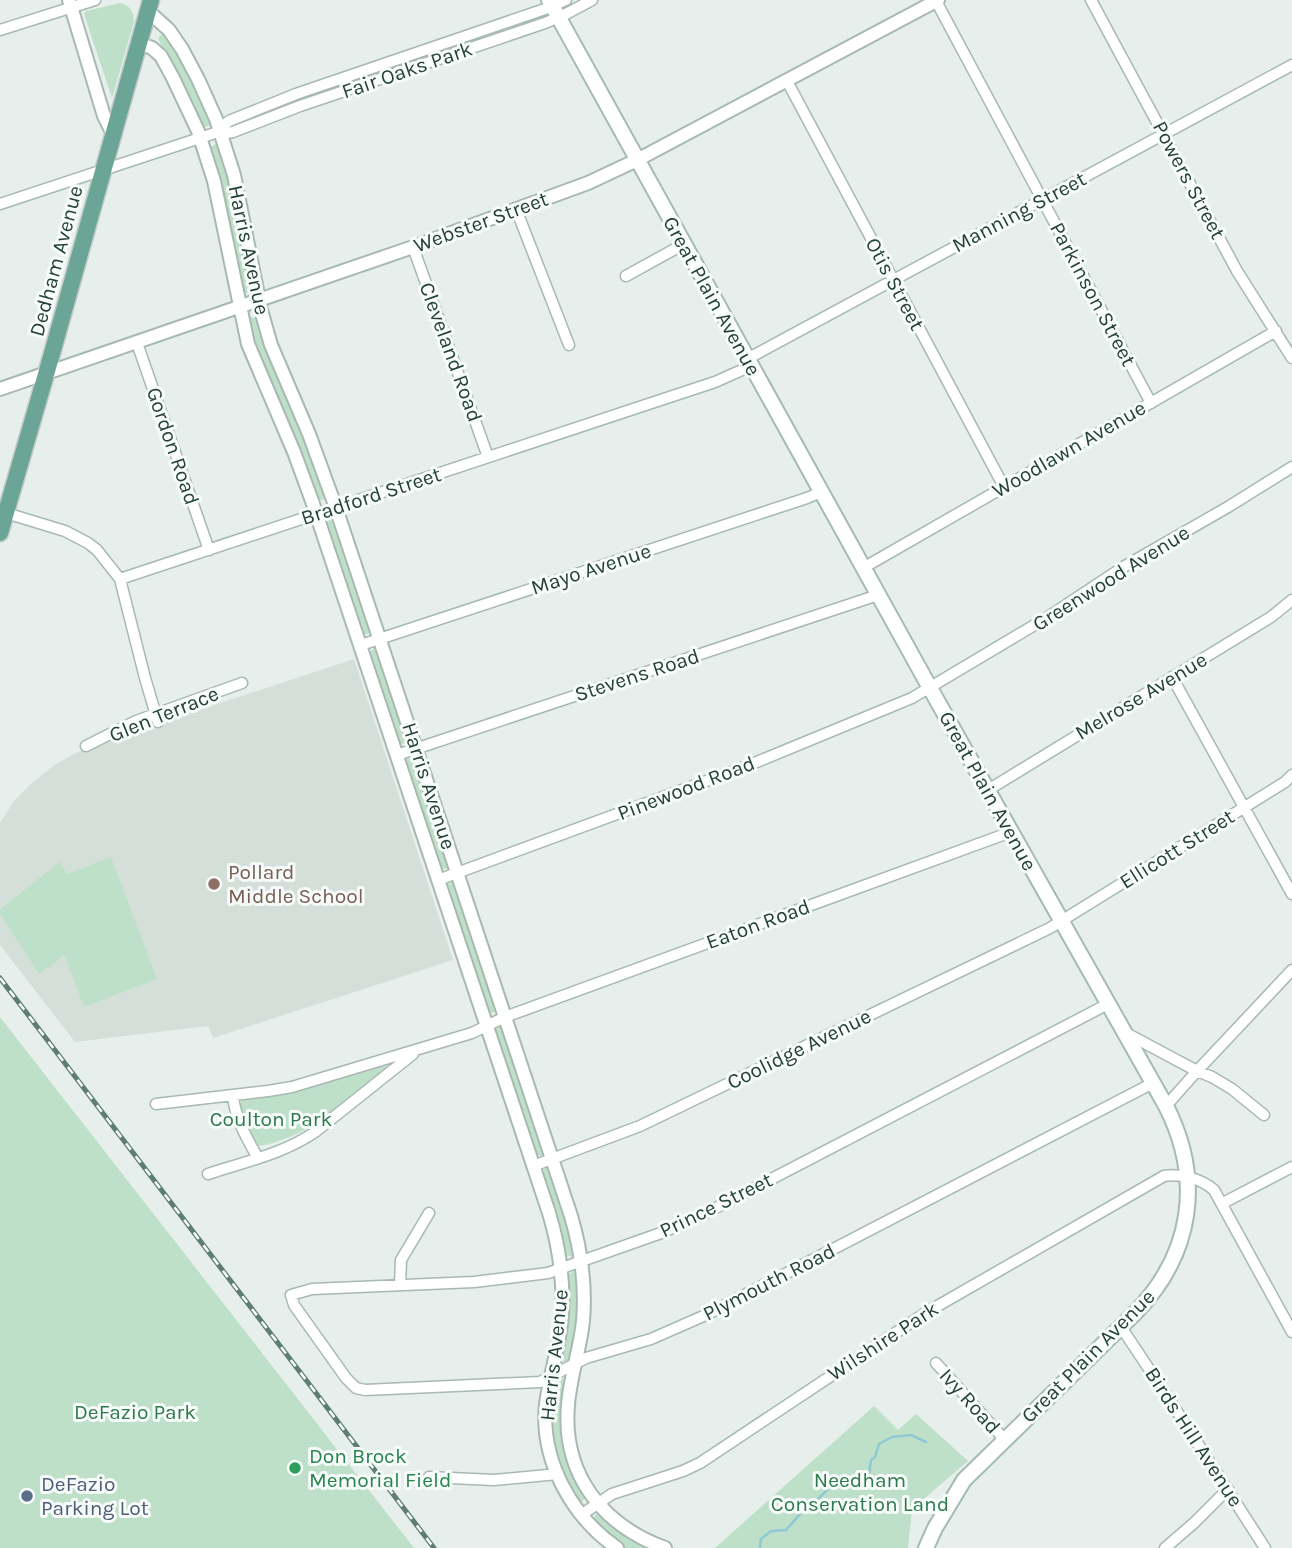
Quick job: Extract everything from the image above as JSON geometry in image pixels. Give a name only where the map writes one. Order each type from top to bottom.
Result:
[{"type":"main road","name":"Dedham Avenue","points":[[0,533],[150,6]]},
{"type":"main road","name":"Great Plain Avenue","points":[[556,6],[637,160],[863,568],[1153,1083],[1177,1128],[1183,1147],[1188,1178],[1186,1219],[1176,1254],[1165,1276],[1121,1327],[964,1480],[926,1548]]},
{"type":"street","points":[[0,30],[70,4],[95,0]]},
{"type":"street","name":"Fair Oaks Park","points":[[221,131],[229,121],[296,94],[556,6],[592,0]]},
{"type":"street","name":"Powers Street","points":[[1091,0],[1237,271],[1292,358]]},
{"type":"street","name":"Webster Street","points":[[0,389],[413,247],[595,180],[937,1]]},
{"type":"street","name":"Parkinson Street","points":[[937,1],[1151,402]]},
{"type":"street","points":[[70,4],[104,116],[113,134]]},
{"type":"street","name":"Harris Avenue","points":[[150,6],[186,55],[221,131],[234,175],[259,300],[275,355],[309,434],[336,508],[571,1216],[582,1262],[583,1320],[567,1410],[570,1447],[582,1479],[598,1503],[627,1530],[665,1548]]},
{"type":"street","name":"Fair Oaks Park","points":[[0,204],[221,131],[233,132],[430,61],[556,6]]},
{"type":"street","name":"Harris Avenue","points":[[139,43],[158,52],[201,138],[214,181],[239,307],[251,352],[298,461],[317,514],[554,1232],[561,1269],[561,1321],[546,1411],[546,1431],[552,1460],[570,1499],[595,1530],[617,1548]]},
{"type":"street","points":[[427,50],[430,61]]},
{"type":"street","name":"Manning Street","points":[[749,362],[893,280],[1292,65]]},
{"type":"street","name":"Otis Street","points":[[787,81],[1004,487]]},
{"type":"street","points":[[296,94],[300,106]]},
{"type":"street","points":[[516,209],[569,345]]},
{"type":"street","points":[[626,276],[684,244]]},
{"type":"street","name":"Cleveland Road","points":[[413,247],[488,457]]},
{"type":"street","name":"Woodlawn Avenue","points":[[863,568],[1276,331]]},
{"type":"street","name":"Gordon Road","points":[[137,343],[209,550]]},
{"type":"street","name":"Bradford Street","points":[[120,579],[715,382],[749,362]]},
{"type":"street","name":"Greenwood Avenue","points":[[930,688],[1048,617],[1125,566],[1292,467]]},
{"type":"street","name":"Mayo Avenue","points":[[361,645],[821,492]]},
{"type":"street","points":[[6,513],[65,531],[88,543],[120,579],[157,718]]},
{"type":"street","name":"Stevens Road","points":[[397,755],[878,595]]},
{"type":"street","name":"Melrose Avenue","points":[[988,790],[1271,617],[1292,600]]},
{"type":"street","points":[[1172,677],[1292,894]]},
{"type":"street","name":"Glen Terrace","points":[[86,746],[136,721],[157,718],[242,683]]},
{"type":"street","name":"Pinewood Road","points":[[438,880],[747,766],[912,698],[930,688]]},
{"type":"street","name":"Ellicott Street","points":[[1061,921],[1285,782],[1292,775]]},
{"type":"street","name":"Eaton Road","points":[[505,1017],[1011,832]]},
{"type":"street","name":"Coolidge Avenue","points":[[533,1166],[649,1122],[1061,921]]},
{"type":"street","points":[[1166,1107],[1196,1071],[1292,970]]},
{"type":"street","name":"Prince Street","points":[[359,1389],[342,1372],[299,1314],[291,1295],[312,1290],[496,1280],[548,1273],[582,1262],[692,1220],[1108,1004]]},
{"type":"street","points":[[156,1104],[292,1087],[416,1051],[472,1032],[505,1017]]},
{"type":"street","points":[[1124,1032],[1212,1077],[1232,1089],[1264,1115]]},
{"type":"street","points":[[208,1174],[291,1146],[308,1137],[416,1051]]},
{"type":"street","name":"Plymouth Road","points":[[359,1389],[538,1382],[589,1357],[661,1335],[708,1314],[1153,1083]]},
{"type":"street","points":[[233,1096],[245,1135],[258,1158]]},
{"type":"street","points":[[1223,1203],[1292,1167]]},
{"type":"street","name":"Wilshire Park","points":[[581,1515],[612,1494],[700,1463],[934,1307],[1160,1178],[1173,1175],[1188,1178]]},
{"type":"street","points":[[1188,1178],[1208,1184],[1223,1203],[1292,1332]]},
{"type":"street","points":[[400,1285],[401,1260],[429,1213]]},
{"type":"street","name":"Birds Hill Avenue","points":[[1121,1327],[1265,1548]]},
{"type":"street","name":"Ivy Road","points":[[936,1363],[1004,1439]]},
{"type":"street","points":[[429,1477],[495,1480],[558,1474]]},
{"type":"street","points":[[1165,1548],[1228,1489]]},
{"type":"shaded area","name":"Pollard Middle School","points":[[354,659],[453,960],[213,1038],[208,1026],[75,1042],[0,945],[0,823],[14,801],[53,766],[93,745]]},
{"type":"green space","points":[[120,3],[131,9],[134,22],[112,98],[84,14],[86,11]]},
{"type":"green space","points":[[548,12],[549,18],[435,55],[434,51]]},
{"type":"green space","points":[[163,33],[177,49],[190,75],[211,123],[209,126],[200,124],[158,38]]},
{"type":"green space","points":[[422,56],[423,60],[304,99],[304,96]]},
{"type":"green space","points":[[215,144],[219,145],[227,167],[251,289],[247,293],[243,292],[210,153]]},
{"type":"green space","points":[[251,317],[257,319],[299,423],[326,497],[322,500],[317,499],[259,359],[247,320]]},
{"type":"green space","points":[[329,519],[336,521],[371,632],[368,634],[362,634],[326,528]]},
{"type":"green space","points":[[376,648],[408,741],[404,744],[398,743],[369,653]]},
{"type":"green space","points":[[413,757],[449,866],[446,869],[440,868],[405,764],[405,760]]},
{"type":"green space","points":[[111,857],[157,979],[84,1007],[64,954],[39,974],[0,914],[0,909],[60,862],[67,874]]},
{"type":"green space","points":[[449,882],[455,883],[497,1009],[493,1013],[488,1012],[447,890]]},
{"type":"green space","name":"DeFazio Park","points":[[0,1017],[414,1548],[0,1548]]},
{"type":"green space","points":[[501,1025],[545,1154],[542,1156],[536,1155],[493,1031]]},
{"type":"green space","name":"Coulton Park","points":[[386,1063],[387,1068],[328,1115],[295,1135],[277,1142],[259,1146],[240,1113],[240,1103],[245,1099],[276,1094]]},
{"type":"green space","points":[[549,1167],[570,1228],[574,1255],[572,1257],[564,1251],[542,1172]]},
{"type":"green space","points":[[574,1271],[577,1273],[579,1311],[571,1361],[565,1363],[560,1357],[567,1277]]},
{"type":"green space","points":[[557,1378],[566,1382],[563,1401],[586,1495],[582,1501],[575,1498],[564,1476],[553,1441],[552,1410]]},
{"type":"green space","name":"Needham Conservation Land","points":[[874,1406],[898,1430],[916,1414],[968,1461],[912,1509],[908,1548],[715,1548]]},
{"type":"green space","points":[[599,1513],[653,1548],[624,1548],[594,1522],[595,1515]]},
{"type":"waterway","points":[[760,1548],[761,1539],[771,1531],[786,1530],[830,1487],[862,1482],[869,1474],[871,1460],[875,1457],[879,1444],[892,1437],[911,1435],[926,1442]]},
{"type":"railway","points":[[0,978],[434,1548]]},
{"type":"place","name":"Pollard Middle School","points":[[214,884]]},
{"type":"place","name":"Don Brock Memorial Field","points":[[295,1468]]},
{"type":"place","name":"DeFazio Parking Lot","points":[[27,1496]]}]
